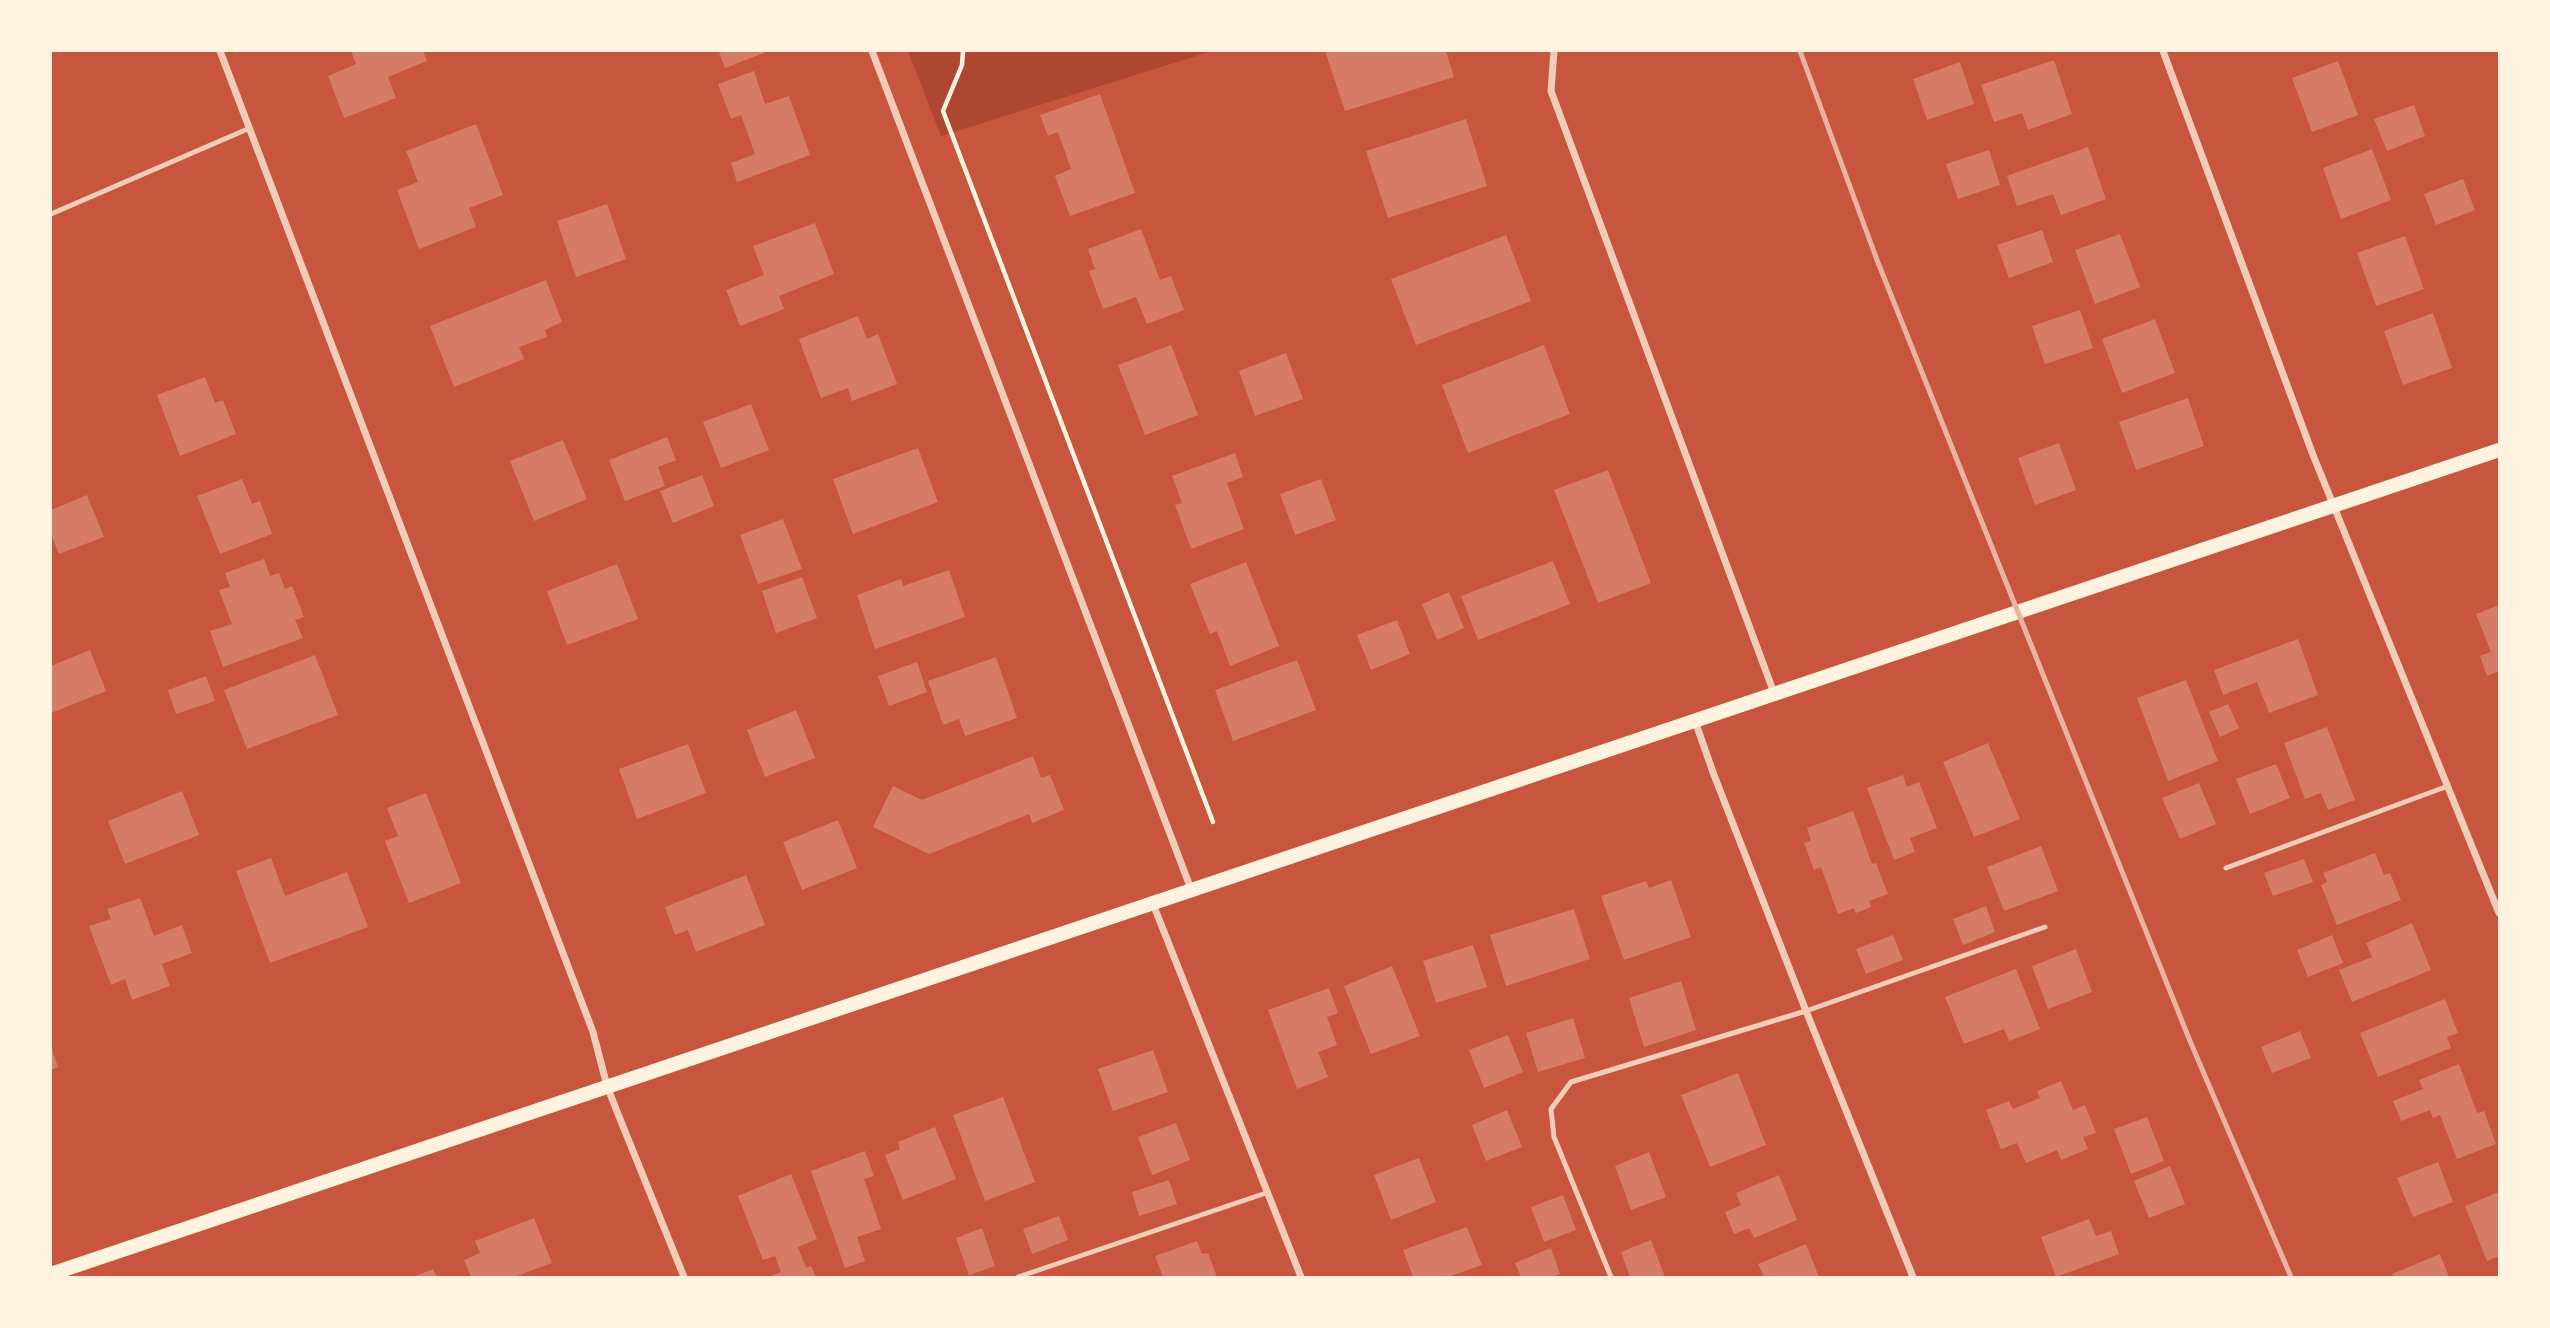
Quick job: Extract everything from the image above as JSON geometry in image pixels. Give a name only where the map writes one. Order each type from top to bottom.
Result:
[{"type":"main road","points":[[51,1274],[81,1271],[607,1086],[2499,450]]},
{"type":"street","points":[[220,51],[593,1032],[607,1086],[684,1277]]},
{"type":"street","points":[[872,51],[1191,889]]},
{"type":"street","points":[[1554,51],[1551,91],[1774,693]]},
{"type":"street","points":[[2163,51],[2334,506],[2499,913]]},
{"type":"street","points":[[1695,720],[1806,1011],[1913,1277]]},
{"type":"street","points":[[1153,903],[1301,1277]]},
{"type":"lane","points":[[51,215],[250,128]]},
{"type":"lane","points":[[2226,868],[2448,786]]},
{"type":"lane","points":[[1611,1277],[1554,1137],[1551,1109],[1571,1082],[1806,1011],[2045,927]]},
{"type":"lane","points":[[1018,1277],[1266,1193]]},
{"type":"path","points":[[963,51],[962,65],[943,110],[1213,821]]},
{"type":"shaded area","points":[[908,51],[1212,51],[941,136]]},
{"type":"building","points":[[351,51],[423,51],[427,61],[388,77],[396,98],[344,118],[328,76],[356,64]]},
{"type":"building","points":[[1325,51],[1446,51],[1454,77],[1345,111]]},
{"type":"building","points":[[719,53],[764,53],[725,68]]},
{"type":"building","points":[[2054,60],[2072,114],[2028,130],[2022,113],[1994,122],[1981,85]]},
{"type":"building","points":[[2338,61],[2358,115],[2312,132],[2292,78]]},
{"type":"building","points":[[1960,62],[1974,104],[1927,120],[1913,79]]},
{"type":"building","points":[[754,71],[765,104],[789,96],[810,155],[737,182],[731,163],[755,154],[741,115],[731,119],[718,84]]},
{"type":"building","points":[[1100,94],[1135,193],[1070,216],[1055,176],[1071,169],[1058,132],[1048,136],[1040,115]]},
{"type":"building","points":[[2414,105],[2425,136],[2387,151],[2374,119]]},
{"type":"building","points":[[1466,119],[1487,186],[1388,218],[1366,151]]},
{"type":"building","points":[[476,124],[503,195],[469,208],[476,227],[419,249],[397,190],[418,182],[406,151]]},
{"type":"building","points":[[2088,147],[2106,199],[2061,215],[2053,194],[2017,206],[2007,176]]},
{"type":"building","points":[[2372,149],[2391,200],[2341,219],[2323,168]]},
{"type":"building","points":[[1989,150],[2000,185],[1958,199],[1946,164]]},
{"type":"building","points":[[2463,179],[2475,210],[2436,225],[2424,194]]},
{"type":"building","points":[[607,204],[626,259],[576,277],[557,221]]},
{"type":"building","points":[[815,223],[834,274],[779,296],[784,309],[740,326],[726,290],[764,275],[753,246]]},
{"type":"building","points":[[1141,229],[1160,280],[1171,276],[1184,310],[1147,324],[1136,297],[1103,309],[1089,271],[1095,269],[1088,249]]},
{"type":"building","points":[[2042,230],[2053,262],[2009,278],[1997,245]]},
{"type":"building","points":[[2120,234],[2140,287],[2095,304],[2075,250]]},
{"type":"building","points":[[1506,235],[1531,301],[1416,345],[1391,279]]},
{"type":"building","points":[[2405,236],[2424,289],[2376,306],[2357,253]]},
{"type":"building","points":[[546,280],[562,322],[545,330],[547,337],[519,347],[524,359],[454,387],[430,326]]},
{"type":"building","points":[[2080,310],[2093,348],[2045,364],[2032,326]]},
{"type":"building","points":[[2433,313],[2452,368],[2403,385],[2384,331]]},
{"type":"building","points":[[858,316],[867,339],[878,334],[897,384],[852,401],[848,388],[821,398],[799,339]]},
{"type":"building","points":[[2155,319],[2175,373],[2122,393],[2102,339]]},
{"type":"building","points":[[1171,345],[1198,415],[1145,435],[1118,365]]},
{"type":"building","points":[[1544,345],[1570,414],[1468,453],[1442,385]]},
{"type":"building","points":[[1286,353],[1303,399],[1255,416],[1239,371]]},
{"type":"building","points":[[205,377],[215,403],[223,400],[236,434],[180,456],[157,395]]},
{"type":"building","points":[[2188,398],[2204,446],[2136,470],[2119,422]]},
{"type":"building","points":[[751,404],[769,450],[721,468],[703,422]]},
{"type":"building","points":[[667,437],[676,460],[658,467],[665,486],[625,501],[609,460]]},
{"type":"building","points":[[563,440],[587,499],[534,521],[510,461]]},
{"type":"building","points":[[2059,443],[2076,490],[2035,505],[2018,458]]},
{"type":"building","points":[[918,448],[938,502],[853,534],[833,479]]},
{"type":"building","points":[[1235,453],[1243,477],[1227,483],[1244,529],[1191,549],[1175,505],[1182,503],[1172,476]]},
{"type":"building","points":[[1608,470],[1651,583],[1598,603],[1554,490]]},
{"type":"building","points":[[702,475],[714,506],[673,523],[660,491]]},
{"type":"building","points":[[242,479],[252,504],[260,501],[272,534],[220,554],[197,496]]},
{"type":"building","points":[[1321,479],[1336,520],[1295,535],[1280,494]]},
{"type":"building","points":[[87,495],[104,537],[59,554],[51,534],[51,510]]},
{"type":"building","points":[[783,519],[802,569],[758,584],[740,535]]},
{"type":"building","points":[[264,559],[270,576],[279,573],[285,589],[292,586],[304,617],[295,620],[303,638],[223,667],[210,631],[232,624],[219,590],[230,587],[225,573]]},
{"type":"building","points":[[1553,561],[1570,604],[1478,640],[1461,596]]},
{"type":"building","points":[[1246,562],[1279,646],[1230,666],[1217,631],[1210,634],[1190,584]]},
{"type":"building","points":[[617,564],[638,619],[567,645],[547,591]]},
{"type":"building","points":[[949,570],[965,617],[875,649],[857,595],[901,579],[903,586]]},
{"type":"building","points":[[802,577],[817,618],[776,633],[762,591]]},
{"type":"building","points":[[1449,592],[1464,628],[1437,640],[1422,604]]},
{"type":"building","points":[[2499,605],[2499,671],[2487,676],[2480,656],[2491,652],[2476,614]]},
{"type":"building","points":[[1397,620],[1410,654],[1371,670],[1357,635]]},
{"type":"building","points":[[2298,639],[2318,695],[2269,713],[2257,682],[2223,695],[2214,670]]},
{"type":"building","points":[[90,650],[106,691],[51,713],[51,666]]},
{"type":"building","points":[[315,655],[338,715],[247,749],[224,690]]},
{"type":"building","points":[[996,657],[1017,718],[965,736],[959,719],[943,725],[928,681]]},
{"type":"building","points":[[1297,660],[1316,710],[1233,741],[1215,690]]},
{"type":"building","points":[[917,662],[927,692],[889,706],[878,676]]},
{"type":"building","points":[[206,676],[215,701],[176,714],[168,690]]},
{"type":"building","points":[[2186,680],[2218,761],[2168,781],[2137,698]]},
{"type":"building","points":[[2228,704],[2239,728],[2220,737],[2209,712]]},
{"type":"building","points":[[796,710],[815,758],[765,777],[747,730]]},
{"type":"building","points":[[2327,727],[2355,800],[2328,810],[2321,793],[2305,799],[2284,743]]},
{"type":"building","points":[[1988,743],[2020,819],[1974,837],[1943,762]]},
{"type":"building","points":[[688,744],[706,793],[637,819],[619,769]]},
{"type":"building","points":[[1033,756],[1041,778],[1050,775],[1064,810],[1032,823],[1029,814],[929,854],[873,827],[893,786],[922,800]]},
{"type":"building","points":[[2276,764],[2290,798],[2250,814],[2236,779]]},
{"type":"building","points":[[1903,775],[1907,787],[1919,782],[1937,828],[1910,838],[1915,852],[1894,860],[1867,788]]},
{"type":"building","points":[[2199,783],[2216,824],[2180,839],[2162,798]]},
{"type":"building","points":[[182,791],[199,835],[125,864],[108,821]]},
{"type":"building","points":[[426,793],[461,883],[409,903],[385,841],[398,836],[387,808]]},
{"type":"building","points":[[1853,811],[1872,864],[1876,863],[1888,894],[1869,901],[1871,907],[1856,913],[1854,908],[1838,914],[1821,867],[1814,870],[1804,843],[1811,841],[1807,828]]},
{"type":"building","points":[[838,820],[857,868],[802,890],[783,842]]},
{"type":"building","points":[[2041,846],[2058,891],[2004,911],[1987,867]]},
{"type":"building","points":[[2375,853],[2384,875],[2390,873],[2401,900],[2337,925],[2321,885],[2327,882],[2323,873]]},
{"type":"building","points":[[271,858],[285,896],[347,872],[368,927],[270,963],[236,871]]},
{"type":"building","points":[[2304,859],[2313,882],[2273,896],[2264,873]]},
{"type":"building","points":[[746,875],[765,925],[696,952],[688,930],[675,935],[665,907]]},
{"type":"building","points":[[1671,880],[1691,937],[1624,960],[1601,896],[1646,881],[1649,888]]},
{"type":"building","points":[[140,898],[154,936],[182,925],[192,953],[162,964],[170,986],[132,1000],[125,979],[111,985],[89,926],[111,919],[107,909]]},
{"type":"building","points":[[1986,906],[1995,932],[1963,945],[1953,919]]},
{"type":"building","points":[[1574,909],[1590,959],[1506,986],[1490,935]]},
{"type":"building","points":[[2412,923],[2431,970],[2352,1002],[2339,970],[2372,957],[2366,943]]},
{"type":"building","points":[[1893,935],[1903,960],[1866,974],[1856,949]]},
{"type":"building","points":[[2332,935],[2343,963],[2308,977],[2297,950]]},
{"type":"building","points":[[1473,945],[1487,987],[1436,1003],[1423,961]]},
{"type":"building","points":[[2076,949],[2092,992],[2048,1009],[2032,966]]},
{"type":"building","points":[[1392,966],[1420,1036],[1371,1054],[1344,986]]},
{"type":"building","points":[[2016,969],[2040,1029],[2009,1041],[2004,1029],[1964,1044],[1945,997]]},
{"type":"building","points":[[1681,981],[1696,1030],[1644,1047],[1629,998]]},
{"type":"building","points":[[1329,988],[1338,1013],[1327,1017],[1337,1045],[1318,1052],[1328,1077],[1297,1089],[1268,1010]]},
{"type":"building","points":[[2445,999],[2458,1033],[2447,1037],[2451,1048],[2378,1077],[2360,1033]]},
{"type":"building","points":[[1573,1018],[1585,1058],[1538,1072],[1526,1033]]},
{"type":"building","points":[[2300,1031],[2311,1058],[2272,1073],[2261,1047]]},
{"type":"building","points":[[1508,1035],[1523,1072],[1484,1088],[1469,1050]]},
{"type":"building","points":[[51,1047],[58,1067],[51,1070]]},
{"type":"building","points":[[1153,1050],[1168,1092],[1113,1111],[1098,1069]]},
{"type":"building","points":[[2459,1064],[2477,1113],[2484,1111],[2496,1144],[2457,1159],[2440,1115],[2433,1118],[2430,1110],[2401,1121],[2393,1101],[2423,1089],[2419,1080]]},
{"type":"building","points":[[1738,1073],[1766,1145],[1710,1167],[1681,1095]]},
{"type":"building","points":[[2061,1081],[2073,1110],[2085,1105],[2096,1133],[2083,1137],[2088,1149],[2061,1160],[2057,1150],[2026,1163],[2017,1143],[2001,1149],[1986,1110],[2009,1101],[2013,1109],[2040,1098],[2037,1091]]},
{"type":"building","points":[[1003,1097],[1035,1182],[985,1201],[953,1115]]},
{"type":"building","points":[[1507,1110],[1522,1147],[1486,1161],[1472,1125]]},
{"type":"building","points":[[2147,1117],[2164,1161],[2131,1174],[2114,1129]]},
{"type":"building","points":[[1176,1123],[1190,1160],[1152,1175],[1138,1137]]},
{"type":"building","points":[[935,1127],[956,1179],[903,1200],[885,1155],[900,1149],[898,1142]]},
{"type":"building","points":[[865,1151],[874,1176],[864,1179],[881,1229],[857,1237],[865,1261],[845,1268],[811,1171]]},
{"type":"building","points":[[1649,1152],[1666,1197],[1631,1210],[1615,1166]]},
{"type":"building","points":[[1419,1158],[1436,1202],[1391,1220],[1374,1175]]},
{"type":"building","points":[[2438,1162],[2453,1202],[2413,1217],[2397,1178]]},
{"type":"building","points":[[2170,1166],[2185,1204],[2149,1218],[2134,1181]]},
{"type":"building","points":[[791,1174],[817,1239],[798,1247],[806,1268],[811,1266],[816,1277],[769,1277],[781,1272],[775,1256],[763,1260],[738,1196]]},
{"type":"building","points":[[1779,1175],[1797,1220],[1754,1238],[1749,1228],[1734,1234],[1725,1212],[1741,1205],[1736,1193]]},
{"type":"building","points":[[1169,1180],[1177,1204],[1139,1216],[1132,1192]]},
{"type":"building","points":[[2499,1192],[2499,1256],[2487,1261],[2465,1206]]},
{"type":"building","points":[[1563,1195],[1576,1230],[1544,1242],[1531,1207]]},
{"type":"building","points":[[1059,1216],[1068,1240],[1032,1254],[1023,1229]]},
{"type":"building","points":[[534,1218],[552,1263],[514,1277],[471,1277],[464,1260],[480,1253],[475,1241]]},
{"type":"building","points":[[2089,1219],[2096,1236],[2111,1231],[2119,1254],[2056,1277],[2041,1237]]},
{"type":"building","points":[[1467,1227],[1482,1265],[1448,1277],[1413,1277],[1403,1250]]},
{"type":"building","points":[[982,1228],[995,1266],[969,1275],[956,1238]]},
{"type":"building","points":[[1651,1240],[1665,1277],[1630,1277],[1621,1252]]},
{"type":"building","points":[[1197,1241],[1202,1254],[1208,1253],[1217,1277],[1163,1277],[1155,1256]]},
{"type":"building","points":[[1806,1244],[1819,1277],[1764,1277],[1758,1264]]},
{"type":"building","points":[[1551,1248],[1560,1274],[1551,1277],[1521,1277],[1515,1263]]},
{"type":"building","points":[[2440,1254],[2449,1277],[2394,1277],[2392,1274]]},
{"type":"building","points":[[433,1269],[437,1277],[413,1277]]},
{"type":"railway","points":[[1800,51],[1877,260],[1977,510],[2190,1041],[2291,1277]]}]
